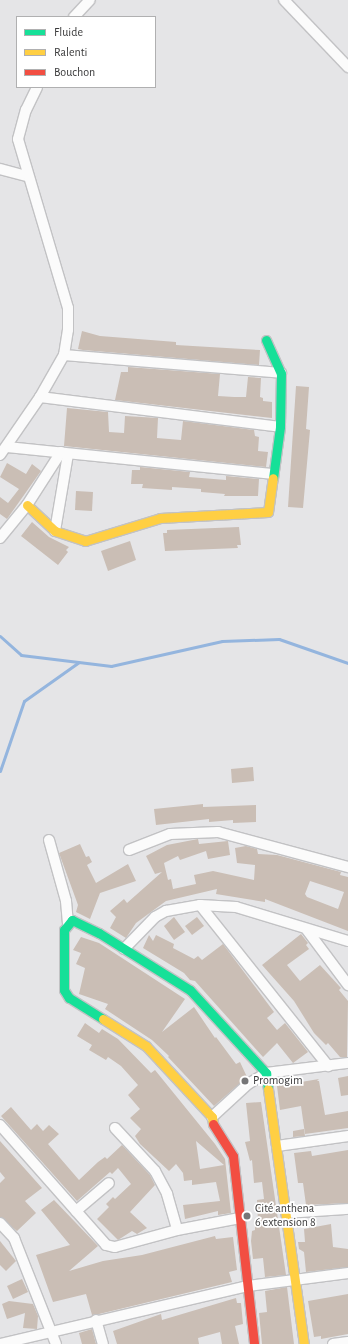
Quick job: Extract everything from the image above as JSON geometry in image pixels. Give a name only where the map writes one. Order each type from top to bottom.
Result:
[{"type":"street","points":[[75,16],[90,0]]},
{"type":"street","points":[[284,0],[348,67]]},
{"type":"street","points":[[0,455],[7,447],[40,396],[64,355],[68,330],[68,308],[27,176],[18,138],[26,110],[37,88]]},
{"type":"street","points":[[0,168],[27,176]]},
{"type":"street","points":[[27,505],[55,531],[86,541],[160,518],[263,514],[270,508],[272,474],[280,427],[281,373],[266,340]]},
{"type":"street","points":[[64,355],[281,373]]},
{"type":"street","points":[[40,396],[280,427]]},
{"type":"street","points":[[7,447],[272,474]]},
{"type":"street","points":[[0,538],[27,505],[64,453]]},
{"type":"street","points":[[55,531],[64,453]]},
{"type":"street","points":[[129,850],[170,834],[218,832],[348,867]]},
{"type":"street","points":[[49,840],[66,901],[68,923]]},
{"type":"street","points":[[124,949],[155,917],[166,911],[200,905],[236,907],[307,930],[348,941]]},
{"type":"street","points":[[200,905],[328,1066]]},
{"type":"street","points":[[254,1344],[233,1156],[213,1125],[212,1117],[146,1046],[69,998],[64,990],[64,930],[68,923],[72,920],[124,949],[190,990],[266,1073],[304,1344]]},
{"type":"street","points":[[307,930],[348,984]]},
{"type":"street","points":[[212,1117],[248,1084],[266,1073],[348,1063]]},
{"type":"street","points":[[0,1125],[100,1240],[115,1247],[177,1230],[240,1218]]},
{"type":"street","points":[[115,1128],[155,1171],[167,1194],[177,1230]]},
{"type":"street","points":[[277,1146],[348,1136]]},
{"type":"street","points":[[76,1211],[109,1183]]},
{"type":"street","points":[[286,1213],[348,1209]]},
{"type":"street","points":[[0,1223],[14,1238],[56,1344]]},
{"type":"street","points":[[0,1344],[96,1320],[248,1286],[348,1273]]},
{"type":"street","points":[[96,1320],[103,1344]]},
{"type":"street","points":[[334,1344],[348,1342]]},
{"type":"building","points":[[82,331],[100,336],[176,342],[176,345],[260,350],[259,365],[83,350],[78,349]]},
{"type":"building","points":[[128,367],[220,374],[218,396],[246,397],[248,377],[261,378],[260,397],[263,398],[263,401],[272,402],[272,418],[115,400],[121,372],[128,372]]},
{"type":"building","points":[[296,386],[309,387],[306,429],[310,430],[303,508],[288,507]]},
{"type":"building","points":[[67,408],[108,412],[109,432],[124,433],[125,416],[158,418],[157,438],[181,440],[183,421],[254,430],[255,436],[259,437],[258,451],[268,452],[266,467],[64,446]]},
{"type":"building","points":[[7,463],[26,474],[32,464],[41,471],[7,519],[0,514],[0,497],[8,503],[19,489],[0,477]]},
{"type":"building","points":[[140,467],[190,472],[189,477],[226,480],[226,476],[259,479],[258,496],[224,496],[225,494],[201,492],[201,489],[172,487],[172,490],[142,488],[143,484],[131,484],[132,470],[140,470]]},
{"type":"building","points":[[76,491],[93,492],[92,511],[75,510]]},
{"type":"building","points":[[32,522],[49,537],[69,547],[66,550],[68,552],[58,565],[21,536]]},
{"type":"building","points":[[239,527],[241,545],[237,545],[238,548],[165,551],[163,533],[167,533],[167,530]]},
{"type":"building","points":[[130,541],[136,560],[108,571],[101,551]]},
{"type":"building","points":[[253,767],[254,781],[232,783],[231,769]]},
{"type":"building","points":[[203,804],[203,807],[256,805],[256,822],[233,823],[233,820],[209,822],[209,819],[156,825],[154,809]]},
{"type":"building","points":[[198,839],[199,844],[228,841],[230,855],[208,859],[206,851],[180,860],[178,856],[164,863],[168,880],[171,879],[173,889],[196,884],[194,875],[213,871],[254,880],[255,865],[237,863],[235,848],[246,846],[257,849],[258,854],[277,855],[341,872],[340,875],[348,877],[348,931],[265,899],[265,902],[216,894],[217,889],[166,901],[136,923],[126,938],[110,928],[116,917],[110,911],[124,899],[127,903],[162,872],[155,874],[146,856],[167,845]],"holes":[[[310,881],[344,892],[338,909],[307,897],[305,894]]]},
{"type":"building","points":[[80,844],[86,857],[89,856],[92,862],[87,865],[96,883],[128,864],[136,881],[100,893],[90,919],[76,912],[78,905],[59,853]]},
{"type":"building","points":[[174,917],[185,932],[174,940],[164,926]]},
{"type":"building","points":[[197,917],[204,926],[192,935],[185,926]]},
{"type":"building","points":[[301,934],[308,943],[306,945],[309,949],[287,965],[300,981],[320,965],[341,988],[339,990],[348,1001],[347,1057],[340,1057],[328,1043],[326,1045],[314,1033],[294,1001],[262,965]]},
{"type":"building","points":[[149,935],[153,941],[156,935],[174,944],[173,948],[194,959],[198,956],[202,960],[223,944],[274,1012],[267,1018],[277,1030],[285,1023],[308,1052],[293,1063],[277,1043],[263,1057],[195,981],[190,980],[184,973],[143,948]]},
{"type":"building","points":[[81,937],[99,943],[185,999],[162,1032],[194,1007],[215,1038],[216,1037],[236,1064],[240,1062],[247,1077],[214,1106],[168,1057],[169,1056],[152,1040],[105,1009],[108,1004],[79,994],[85,968],[76,964],[81,953],[73,950]]},
{"type":"building","points":[[85,1023],[99,1033],[102,1029],[118,1039],[151,1073],[155,1070],[215,1144],[225,1159],[231,1213],[218,1215],[218,1211],[185,1219],[183,1205],[220,1201],[216,1182],[192,1185],[192,1180],[184,1181],[183,1173],[176,1164],[169,1171],[140,1144],[135,1136],[141,1129],[130,1118],[140,1109],[128,1095],[138,1085],[121,1066],[108,1057],[106,1060],[89,1050],[92,1045],[77,1036]],"holes":[[[196,1141],[224,1165],[200,1169]]]},
{"type":"building","points":[[348,1076],[348,1095],[341,1096],[338,1078]]},
{"type":"building","points":[[319,1079],[317,1081],[319,1081],[325,1115],[348,1111],[348,1128],[305,1134],[301,1106],[280,1110],[277,1086]]},
{"type":"building","points":[[261,1102],[286,1275],[265,1277],[263,1258],[253,1259],[251,1241],[252,1231],[255,1230],[255,1222],[258,1222],[257,1200],[264,1199],[262,1182],[254,1183],[252,1160],[250,1161],[245,1142],[250,1141],[246,1103]]},
{"type":"building","points":[[11,1107],[31,1130],[37,1124],[43,1131],[49,1125],[59,1134],[48,1144],[79,1180],[98,1162],[105,1157],[107,1159],[122,1145],[150,1175],[155,1185],[130,1212],[147,1228],[137,1234],[132,1231],[118,1240],[97,1219],[109,1207],[106,1204],[113,1197],[115,1199],[131,1184],[118,1168],[112,1174],[110,1172],[77,1201],[1,1116]]},
{"type":"building","points":[[304,1129],[305,1136],[293,1137],[293,1131]]},
{"type":"building","points":[[0,1141],[42,1188],[25,1201],[36,1213],[17,1231],[0,1217],[0,1183],[5,1178],[0,1172]]},
{"type":"building","points":[[348,1150],[348,1203],[306,1205],[303,1183],[298,1183],[294,1153],[311,1151],[312,1156]]},
{"type":"building","points":[[54,1200],[98,1246],[69,1271],[103,1261],[142,1255],[215,1236],[216,1239],[233,1237],[237,1270],[229,1272],[232,1282],[92,1315],[86,1294],[53,1302],[36,1255],[70,1245],[41,1210]]},
{"type":"building","points":[[331,1224],[333,1247],[348,1249],[348,1267],[306,1272],[304,1252],[299,1249],[298,1242],[305,1242],[304,1229]]},
{"type":"building","points":[[0,1241],[16,1261],[6,1271],[0,1265]]},
{"type":"building","points":[[22,1279],[28,1292],[13,1299],[7,1286]]},
{"type":"building","points":[[287,1287],[294,1344],[262,1344],[259,1313],[267,1312],[265,1291]]},
{"type":"building","points":[[348,1294],[348,1334],[321,1339],[321,1336],[314,1337],[308,1301]]},
{"type":"building","points":[[236,1298],[237,1303],[241,1303],[243,1324],[235,1326],[239,1344],[222,1344],[220,1332],[198,1338],[199,1344],[117,1344],[113,1331],[161,1314],[162,1320]]},
{"type":"building","points":[[9,1301],[33,1304],[38,1316],[37,1329],[23,1328],[25,1313],[7,1319],[2,1304]]},
{"type":"building","points":[[92,1329],[96,1344],[82,1344],[79,1333]]},
{"type":"waterway","points":[[0,636],[21,655],[111,666],[222,641],[279,639],[348,663]]},
{"type":"waterway","points":[[0,771],[24,701],[79,662]]},
{"type":"traffic: fast","points":[[266,340],[281,373],[280,427],[273,478]]},
{"type":"traffic: fast","points":[[103,1019],[69,998],[64,990],[64,930],[72,920],[99,933],[190,990],[266,1073],[268,1089]]},
{"type":"traffic: slow","points":[[27,505],[55,531],[85,541],[160,518],[268,512],[273,478]]},
{"type":"traffic: slow","points":[[103,1019],[146,1046],[212,1117],[213,1124]]},
{"type":"traffic: slow","points":[[268,1089],[304,1344]]},
{"type":"traffic: jam","points":[[213,1124],[233,1156],[254,1344]]},
{"type":"place","name":"Promogim","points":[[245,1081]]},
{"type":"place","name":"Cité anthena 6 extension 8","points":[[247,1216]]}]
